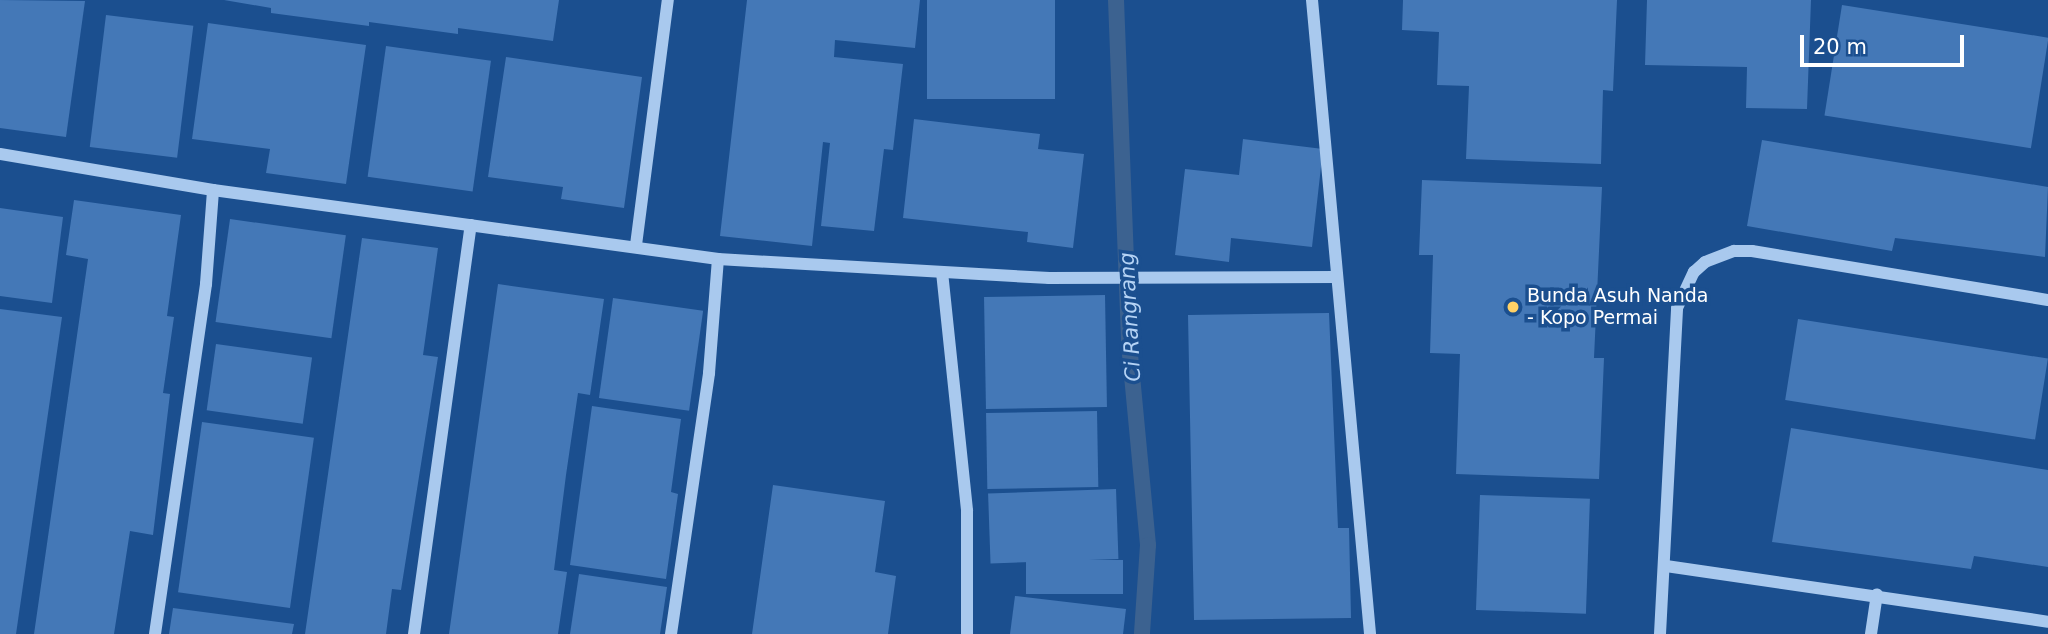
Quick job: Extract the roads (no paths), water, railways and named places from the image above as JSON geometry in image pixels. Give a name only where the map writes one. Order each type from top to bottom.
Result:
[{"type":"street","points":[[636,245],[668,0]]},
{"type":"street","points":[[1312,0],[1370,634]]},
{"type":"street","points":[[0,154],[213,190],[636,245],[718,259],[1049,278],[1188,281],[1337,277]]},
{"type":"street","points":[[155,634],[206,284],[213,190]]},
{"type":"street","points":[[414,634],[471,225]]},
{"type":"street","points":[[1660,634],[1667,566],[1677,308],[1694,272],[1705,262],[1734,251],[1752,251],[2048,300]]},
{"type":"street","points":[[671,634],[709,373],[718,259]]},
{"type":"street","points":[[942,272],[967,511],[967,634]]},
{"type":"street","points":[[1667,566],[1877,594],[2048,622]]},
{"type":"street","points":[[1871,634],[1877,594]]},
{"type":"waterway","name":"Ci Rangrang","points":[[1116,0],[1129,344],[1148,545],[1142,634]]},
{"type":"place","name":"Bunda Asuh Nanda - Kopo Permai","points":[[1513,307]]}]
